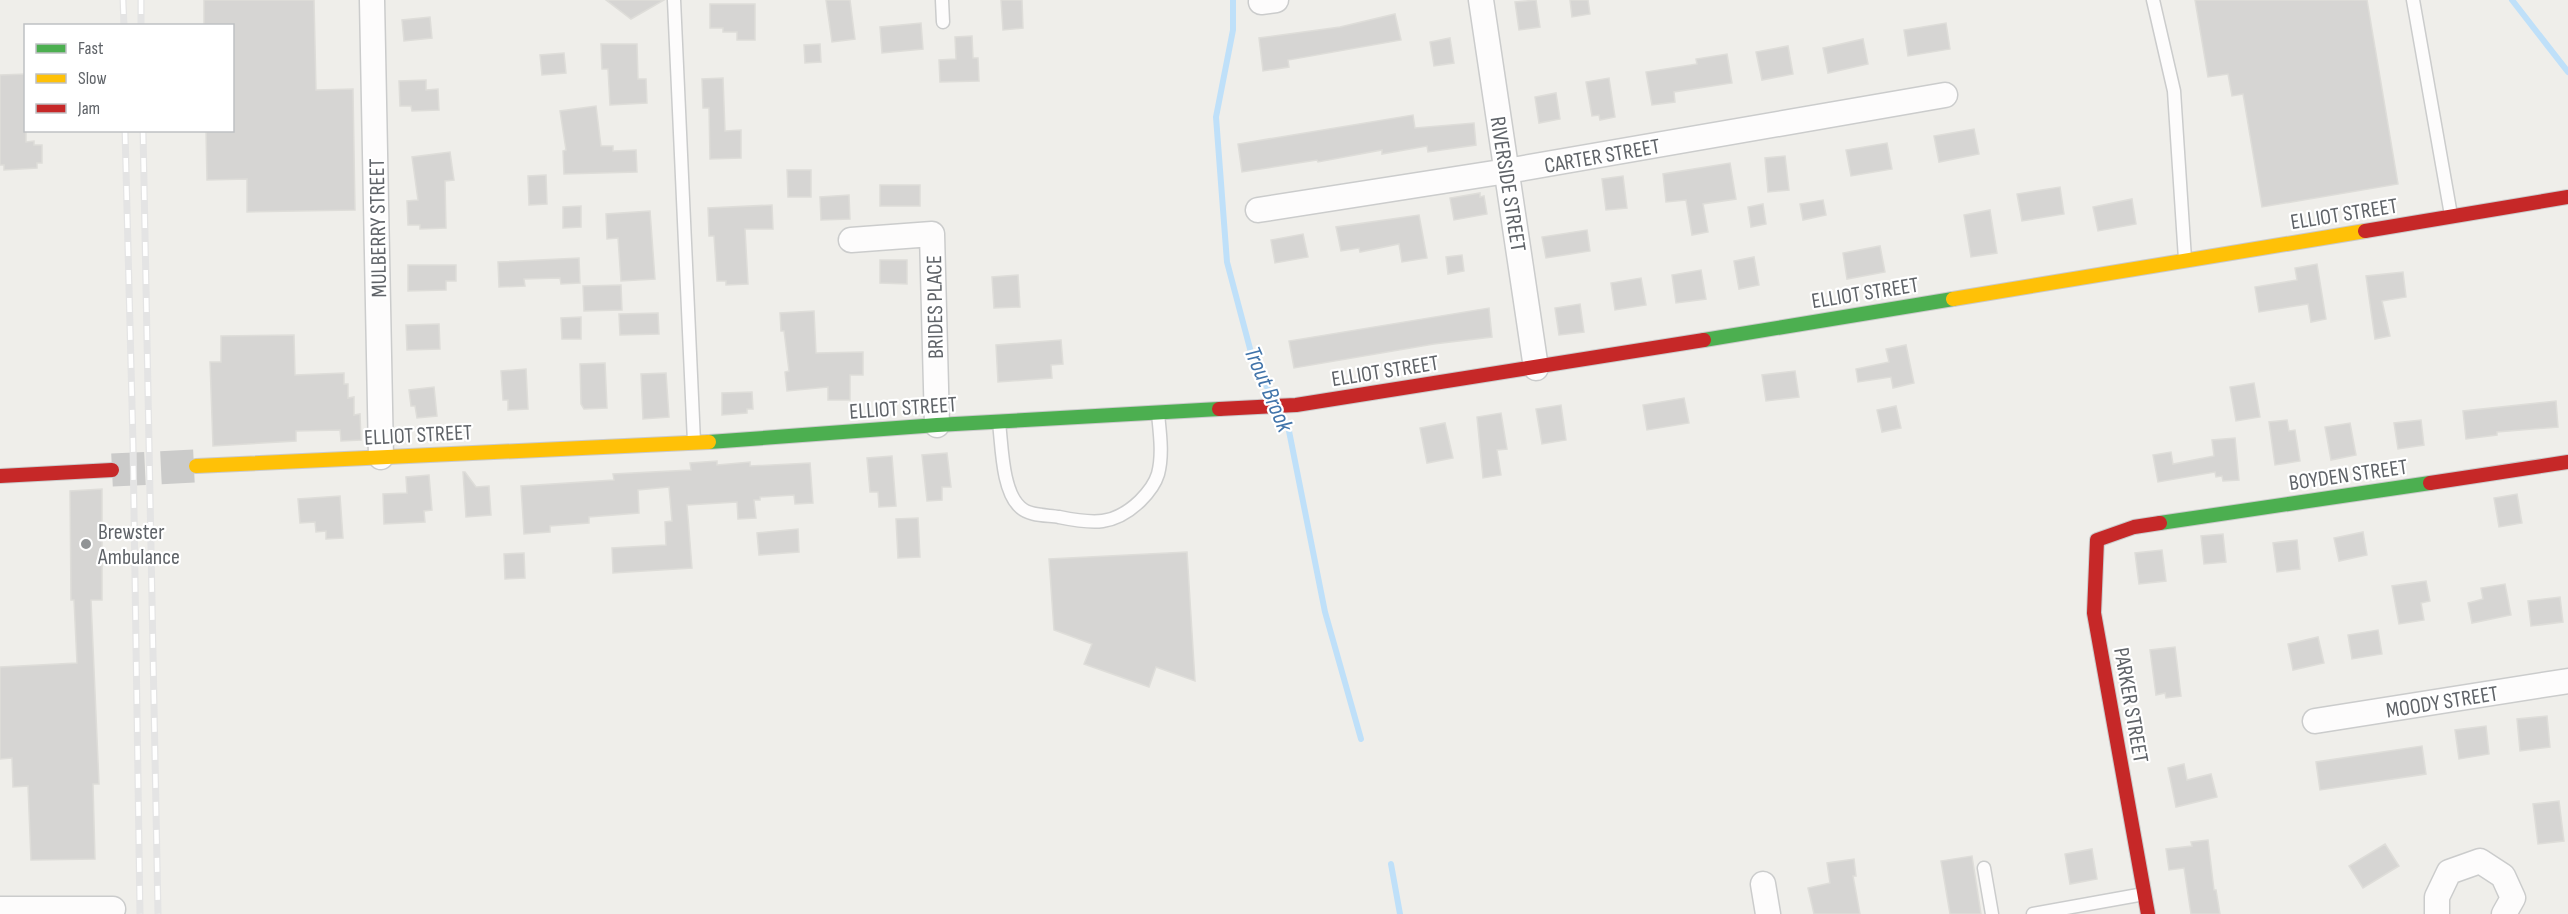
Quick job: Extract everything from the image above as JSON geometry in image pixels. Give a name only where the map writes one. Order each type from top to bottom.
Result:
[{"type":"street","name":"MULBERRY STREET","points":[[372,0],[381,457]]},
{"type":"street","name":"RIVERSIDE STREET","points":[[1481,0],[1536,368]]},
{"type":"street","name":"CARTER STREET","points":[[1258,210],[1507,171],[1945,95]]},
{"type":"street","name":"ELLIOT STREET","points":[[196,466],[694,443],[937,425],[1296,405],[1536,368],[2568,197]]},
{"type":"street","name":"BRIDES PLACE","points":[[851,240],[932,234],[937,425]]},
{"type":"street","name":"BOYDEN STREET","points":[[2134,526],[2568,462]]},
{"type":"street","points":[[0,476],[112,471]]},
{"type":"street","name":"PARKER STREET","points":[[2134,526],[2097,540],[2094,613],[2148,914]]},
{"type":"street","name":"MOODY STREET","points":[[2315,721],[2568,681]]},
{"type":"street","points":[[2437,914],[2437,897],[2450,872],[2480,861],[2503,876],[2513,898],[2504,914]]},
{"type":"street","points":[[1763,884],[1768,914]]},
{"type":"street","points":[[0,909],[113,909]]},
{"type":"lane","points":[[674,0],[694,443]]},
{"type":"lane","points":[[942,0],[944,22]]},
{"type":"lane","points":[[2154,0],[2174,91],[2185,261]]},
{"type":"lane","points":[[2413,0],[2451,217]]},
{"type":"lane","points":[[999,422],[1011,495],[1020,508],[1035,514],[1093,523],[1113,520],[1132,509],[1146,495],[1157,476],[1161,458],[1158,413]]},
{"type":"lane","points":[[1984,868],[1992,914]]},
{"type":"lane","points":[[2033,914],[2144,893]]},
{"type":"building","points":[[204,0],[314,0],[316,90],[353,89],[355,210],[247,212],[247,179],[207,180],[206,132],[234,132],[234,24],[204,24]]},
{"type":"building","points":[[606,0],[664,0],[631,19]]},
{"type":"building","points":[[826,0],[850,0],[855,39],[832,42]]},
{"type":"building","points":[[1001,0],[1022,0],[1023,28],[1003,30]]},
{"type":"building","points":[[1536,0],[1540,27],[1519,30],[1515,2]]},
{"type":"building","points":[[1570,0],[1588,0],[1590,14],[1572,17]]},
{"type":"building","points":[[2195,0],[2367,0],[2398,184],[2262,207],[2243,94],[2232,96],[2228,74],[2208,77]]},
{"type":"building","points":[[710,4],[755,4],[755,40],[737,40],[737,32],[723,32],[723,28],[710,28]]},
{"type":"building","points":[[1395,14],[1401,40],[1288,60],[1289,67],[1263,71],[1259,38],[1340,27]]},
{"type":"building","points":[[430,17],[432,38],[404,41],[402,20]]},
{"type":"building","points":[[921,23],[923,49],[882,53],[880,27]]},
{"type":"building","points":[[1946,23],[1950,49],[1908,56],[1904,30]]},
{"type":"building","points":[[972,36],[973,58],[978,58],[979,81],[940,82],[939,60],[956,59],[955,37]]},
{"type":"building","points":[[1450,38],[1454,63],[1434,66],[1430,42]]},
{"type":"building","points":[[1863,39],[1868,64],[1828,73],[1823,48]]},
{"type":"building","points":[[601,44],[637,44],[638,79],[646,79],[647,103],[610,105],[608,69],[602,69]]},
{"type":"building","points":[[820,44],[821,62],[805,63],[804,45]]},
{"type":"building","points":[[1788,46],[1793,74],[1762,80],[1756,52]]},
{"type":"building","points":[[564,53],[566,73],[542,75],[540,55]]},
{"type":"building","points":[[1727,54],[1732,83],[1674,92],[1675,102],[1652,105],[1646,72],[1697,64],[1696,59]]},
{"type":"building","points":[[24,74],[26,142],[34,141],[34,145],[42,145],[42,163],[37,163],[37,168],[4,170],[4,165],[0,165],[0,75]]},
{"type":"building","points":[[723,78],[725,131],[741,130],[741,158],[710,159],[709,108],[703,108],[702,79]]},
{"type":"building","points":[[1609,78],[1615,117],[1600,120],[1599,115],[1592,116],[1586,82]]},
{"type":"building","points":[[426,80],[426,90],[438,89],[439,110],[412,111],[411,106],[400,106],[399,81]]},
{"type":"building","points":[[1556,93],[1560,119],[1539,123],[1535,97]]},
{"type":"building","points":[[596,106],[601,146],[613,146],[613,151],[636,150],[637,172],[564,174],[563,151],[566,150],[560,111]]},
{"type":"building","points":[[1413,115],[1415,128],[1474,123],[1476,145],[1428,152],[1427,146],[1382,154],[1382,150],[1318,162],[1317,160],[1242,172],[1238,144]]},
{"type":"building","points":[[1974,129],[1979,154],[1939,162],[1934,136]]},
{"type":"building","points":[[1887,143],[1892,169],[1851,176],[1846,150]]},
{"type":"building","points":[[450,152],[454,180],[445,181],[446,228],[420,229],[420,225],[408,225],[407,201],[418,200],[412,157]]},
{"type":"building","points":[[1785,156],[1789,190],[1768,192],[1765,158]]},
{"type":"building","points":[[1730,163],[1736,199],[1703,204],[1708,232],[1692,235],[1686,200],[1666,202],[1663,174]]},
{"type":"building","points":[[787,170],[811,170],[811,197],[788,197]]},
{"type":"building","points":[[546,175],[547,204],[529,205],[528,176]]},
{"type":"building","points":[[1623,176],[1627,208],[1606,210],[1602,179]]},
{"type":"building","points":[[880,185],[920,185],[920,206],[880,206]]},
{"type":"building","points":[[2060,187],[2064,214],[2022,221],[2017,194]]},
{"type":"building","points":[[1480,193],[1480,197],[1484,196],[1487,214],[1454,220],[1450,198]]},
{"type":"building","points":[[849,195],[850,219],[821,220],[820,197]]},
{"type":"building","points":[[2132,199],[2136,224],[2098,231],[2093,207]]},
{"type":"building","points":[[1823,200],[1826,215],[1803,220],[1800,204]]},
{"type":"building","points":[[1763,204],[1766,224],[1751,227],[1748,207]]},
{"type":"building","points":[[772,205],[773,229],[745,229],[748,284],[726,285],[726,281],[717,281],[714,236],[709,236],[708,208]]},
{"type":"building","points":[[581,206],[581,227],[563,228],[563,207]]},
{"type":"building","points":[[1990,210],[1997,253],[1971,257],[1964,215]]},
{"type":"building","points":[[650,211],[655,279],[621,281],[618,238],[607,239],[606,214]]},
{"type":"building","points":[[1419,215],[1427,258],[1402,262],[1399,244],[1360,252],[1359,248],[1341,251],[1336,227]]},
{"type":"building","points":[[1587,230],[1590,251],[1546,258],[1542,237]]},
{"type":"building","points":[[1303,234],[1308,257],[1275,263],[1271,240]]},
{"type":"building","points":[[1880,246],[1885,272],[1847,279],[1843,253]]},
{"type":"building","points":[[1462,255],[1464,271],[1448,274],[1446,257]]},
{"type":"building","points":[[1754,257],[1759,285],[1739,289],[1734,261]]},
{"type":"building","points":[[579,258],[580,283],[561,284],[560,278],[524,279],[525,286],[499,287],[498,262]]},
{"type":"building","points":[[880,260],[907,260],[907,284],[880,283]]},
{"type":"building","points":[[2317,264],[2326,319],[2311,322],[2308,304],[2259,312],[2255,287],[2297,280],[2295,268]]},
{"type":"building","points":[[408,265],[456,265],[456,281],[446,281],[446,290],[408,291]]},
{"type":"building","points":[[1701,270],[1706,299],[1676,303],[1672,275]]},
{"type":"building","points":[[2403,272],[2406,297],[2382,301],[2390,336],[2375,339],[2366,276]]},
{"type":"building","points":[[1018,275],[1020,307],[994,308],[992,277]]},
{"type":"building","points":[[1641,278],[1646,305],[1615,310],[1611,283]]},
{"type":"building","points":[[621,285],[622,310],[584,311],[583,286]]},
{"type":"building","points":[[1580,304],[1584,332],[1559,335],[1555,308]]},
{"type":"building","points":[[1489,308],[1492,337],[1434,344],[1294,368],[1289,341]]},
{"type":"building","points":[[814,311],[816,353],[863,352],[863,375],[850,375],[850,400],[828,400],[828,387],[787,391],[785,372],[789,371],[780,313]]},
{"type":"building","points":[[658,313],[659,334],[620,335],[619,314]]},
{"type":"building","points":[[581,317],[581,339],[562,339],[561,318]]},
{"type":"building","points":[[439,324],[440,349],[407,350],[406,325]]},
{"type":"building","points":[[294,335],[295,375],[344,373],[344,384],[348,384],[348,398],[354,397],[354,415],[360,414],[361,440],[341,441],[340,430],[296,431],[296,441],[213,446],[210,362],[221,362],[221,336]]},
{"type":"building","points":[[1061,340],[1063,364],[1051,365],[1052,378],[998,382],[996,345]]},
{"type":"building","points":[[1906,345],[1914,383],[1893,388],[1891,377],[1858,382],[1856,369],[1889,362],[1886,349]]},
{"type":"building","points":[[605,363],[607,408],[584,409],[581,404],[580,364]]},
{"type":"building","points":[[526,369],[528,409],[508,410],[508,400],[503,400],[501,371]]},
{"type":"building","points":[[1795,371],[1799,397],[1766,401],[1762,375]]},
{"type":"building","points":[[666,373],[669,417],[643,419],[641,374]]},
{"type":"building","points":[[2254,383],[2260,417],[2236,421],[2230,387]]},
{"type":"building","points":[[434,387],[437,416],[417,418],[415,406],[411,406],[409,390]]},
{"type":"building","points":[[752,392],[753,409],[747,409],[747,413],[722,415],[722,393]]},
{"type":"building","points":[[1684,398],[1689,423],[1647,430],[1643,405]]},
{"type":"building","points":[[2556,401],[2558,427],[2497,432],[2497,435],[2466,439],[2463,411]]},
{"type":"building","points":[[1561,405],[1566,440],[1542,444],[1536,409]]},
{"type":"building","points":[[1896,406],[1901,428],[1882,432],[1877,410]]},
{"type":"building","points":[[1501,413],[1507,449],[1497,450],[1501,475],[1483,478],[1477,417]]},
{"type":"building","points":[[2287,420],[2289,431],[2295,430],[2300,461],[2275,465],[2269,422]]},
{"type":"building","points":[[2421,420],[2424,445],[2398,449],[2394,423]]},
{"type":"building","points":[[1445,423],[1453,458],[1427,463],[1420,428]]},
{"type":"building","points":[[2350,423],[2356,455],[2331,460],[2325,427]]},
{"type":"building","points":[[2235,438],[2239,480],[2223,481],[2222,476],[2216,477],[2215,472],[2158,482],[2153,455],[2171,452],[2173,464],[2214,456],[2212,440]]},
{"type":"building","points":[[947,453],[951,487],[942,487],[942,500],[927,501],[922,455]]},
{"type":"building","points":[[892,456],[896,506],[879,507],[878,492],[870,492],[867,458]]},
{"type":"building","points":[[717,461],[717,465],[750,462],[750,466],[810,463],[813,503],[795,504],[794,495],[760,497],[760,500],[754,500],[756,518],[738,519],[737,502],[687,505],[692,568],[613,573],[612,548],[666,545],[665,522],[672,521],[669,487],[638,490],[639,513],[589,517],[589,523],[550,526],[550,532],[524,534],[521,486],[614,480],[613,474],[691,470],[690,463]]},
{"type":"building","points":[[463,472],[476,487],[489,486],[491,515],[466,517]]},
{"type":"building","points":[[429,475],[432,510],[424,511],[425,522],[384,524],[383,494],[407,493],[406,477]]},
{"type":"building","points":[[102,489],[102,600],[91,600],[99,784],[93,784],[95,859],[31,860],[28,786],[13,787],[12,758],[0,759],[0,667],[77,663],[74,600],[71,600],[70,491]]},
{"type":"building","points":[[2517,494],[2522,523],[2499,527],[2494,498]]},
{"type":"building","points":[[340,496],[343,538],[326,539],[326,531],[316,532],[315,522],[300,523],[298,499]]},
{"type":"building","points":[[918,518],[920,557],[898,558],[896,519]]},
{"type":"building","points":[[798,529],[799,552],[759,555],[757,533]]},
{"type":"building","points":[[2363,532],[2367,555],[2339,561],[2334,538]]},
{"type":"building","points":[[2223,534],[2226,562],[2204,564],[2201,536]]},
{"type":"building","points":[[2297,540],[2300,569],[2277,572],[2273,543]]},
{"type":"building","points":[[2162,550],[2166,581],[2139,584],[2135,553]]},
{"type":"building","points":[[1187,552],[1195,681],[1156,667],[1149,687],[1084,664],[1092,644],[1054,630],[1049,559]]},
{"type":"building","points":[[524,553],[525,578],[505,579],[504,554]]},
{"type":"building","points":[[2426,581],[2430,601],[2421,603],[2424,620],[2399,624],[2392,586]]},
{"type":"building","points":[[2505,584],[2511,615],[2472,623],[2468,603],[2483,599],[2481,588]]},
{"type":"building","points":[[2560,597],[2563,622],[2531,626],[2528,601]]},
{"type":"building","points":[[2378,630],[2382,654],[2352,659],[2348,635]]},
{"type":"building","points":[[2318,637],[2324,663],[2293,670],[2288,644]]},
{"type":"building","points":[[2175,647],[2181,696],[2166,698],[2165,693],[2156,695],[2150,650]]},
{"type":"building","points":[[2547,716],[2550,747],[2520,751],[2517,719]]},
{"type":"building","points":[[2486,726],[2489,754],[2459,759],[2455,730]]},
{"type":"building","points":[[2422,746],[2426,774],[2320,790],[2316,762]]},
{"type":"building","points":[[2184,764],[2187,780],[2211,774],[2217,797],[2176,807],[2168,768]]},
{"type":"building","points":[[2559,801],[2564,841],[2538,844],[2533,804]]},
{"type":"building","points":[[2208,840],[2214,890],[2216,890],[2220,914],[2191,914],[2184,868],[2169,870],[2166,849],[2192,846],[2191,842]]},
{"type":"building","points":[[2385,844],[2399,866],[2363,888],[2349,866]]},
{"type":"building","points":[[2092,849],[2097,879],[2070,884],[2065,854]]},
{"type":"building","points":[[1972,856],[1981,914],[1950,914],[1941,861]]},
{"type":"building","points":[[1854,859],[1856,876],[1853,876],[1860,914],[1814,914],[1808,888],[1830,883],[1827,863]]},
{"type":"waterway","name":"Trout Brook","points":[[1233,0],[1233,30],[1216,117],[1227,262],[1253,360],[1272,397]]},
{"type":"waterway","points":[[2512,0],[2568,72]]},
{"type":"waterway","name":"Trout Brook","points":[[1283,417],[1288,426],[1325,612],[1361,739]]},
{"type":"waterway","name":"Trout Brook","points":[[1391,864],[1400,914]]},
{"type":"tunnel","points":[[112,470],[196,466]]},
{"type":"railway","points":[[123,0],[124,24]]},
{"type":"railway","points":[[141,0],[141,24]]},
{"type":"railway","points":[[125,132],[133,444],[140,914]]},
{"type":"railway","points":[[143,132],[158,914]]},
{"type":"traffic: fast","points":[[1704,340],[1953,299]]},
{"type":"traffic: fast","points":[[709,442],[937,425],[1219,409]]},
{"type":"traffic: fast","points":[[2160,523],[2430,483]]},
{"type":"traffic: slow","points":[[1953,299],[2365,231]]},
{"type":"traffic: slow","points":[[196,466],[709,442]]},
{"type":"traffic: jam","points":[[2365,231],[2568,197]]},
{"type":"traffic: jam","points":[[1219,409],[1296,405],[1704,340]]},
{"type":"traffic: jam","points":[[2430,483],[2568,462]]},
{"type":"traffic: jam","points":[[0,476],[112,470]]},
{"type":"traffic: jam","points":[[2148,914],[2094,613],[2097,540],[2134,527],[2160,523]]},
{"type":"place","name":"Brewster Ambulance","points":[[86,544]]}]
